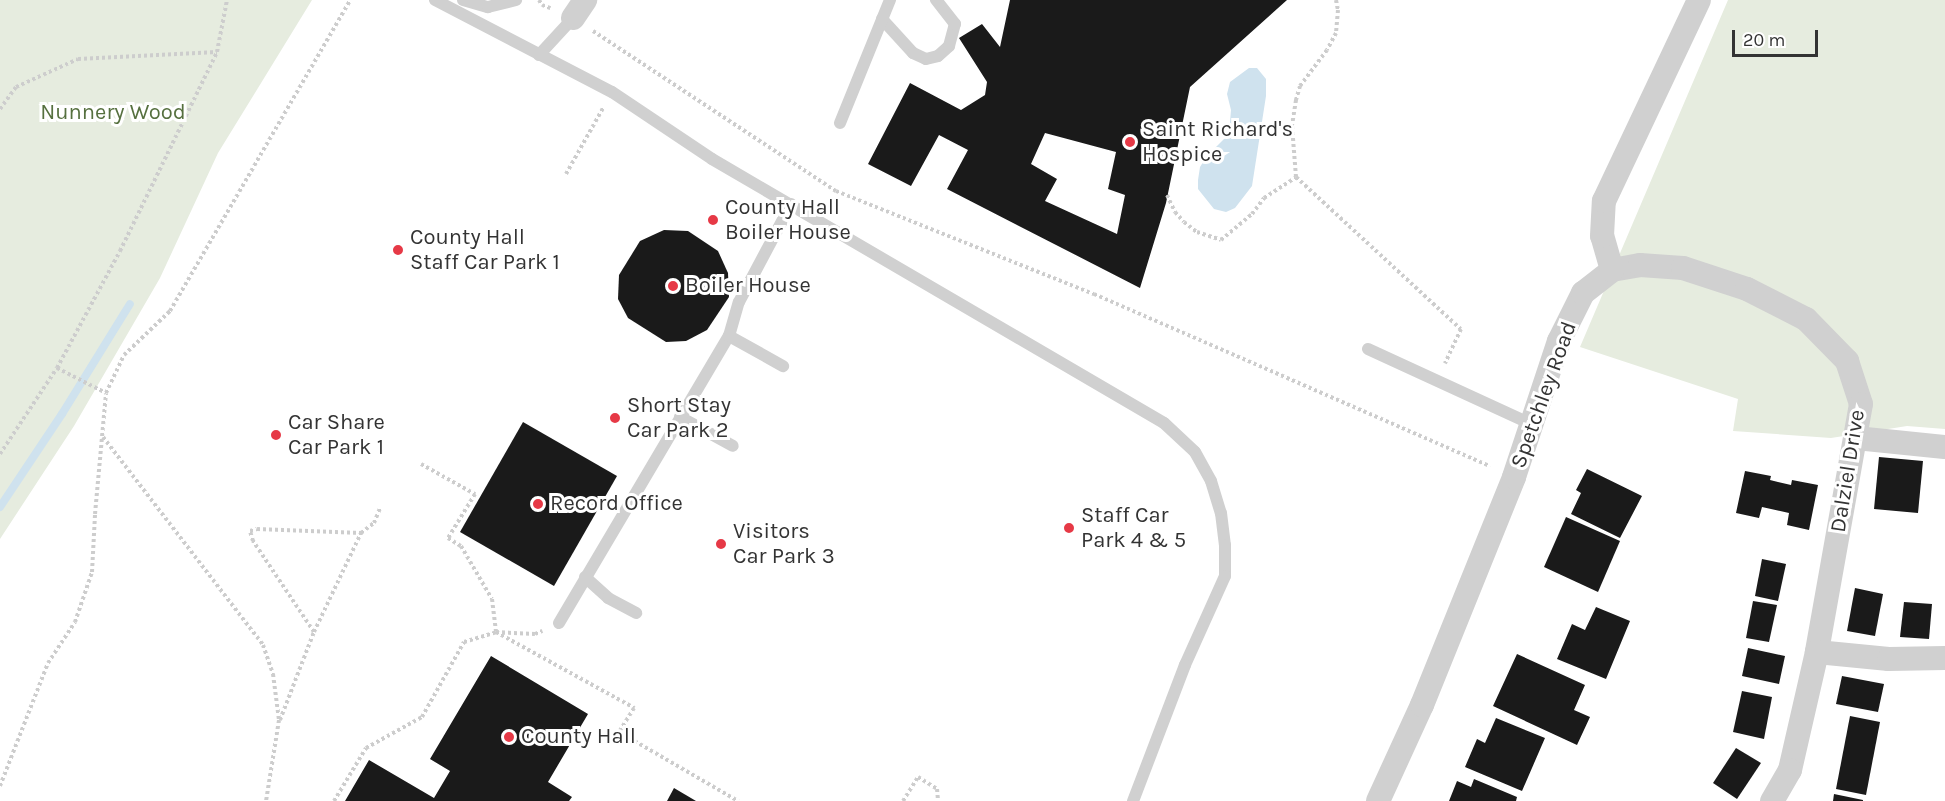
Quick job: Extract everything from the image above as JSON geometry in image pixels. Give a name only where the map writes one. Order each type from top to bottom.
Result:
[{"type":"street","points":[[1612,270],[1602,236],[1604,201],[1699,0]]},
{"type":"street","name":"Dalziel Drive","points":[[1612,270],[1640,266],[1683,268],[1747,289],[1806,319],[1847,361],[1861,404],[1817,652],[1790,770],[1772,801]]},
{"type":"street","name":"Spetchley Road","points":[[1378,801],[1422,705],[1514,477],[1559,341],[1583,293],[1612,270]]},
{"type":"street","points":[[1856,438],[1945,447]]},
{"type":"street","points":[[1817,652],[1889,659],[1945,658]]},
{"type":"lane","points":[[435,0],[612,92],[712,159],[1164,423],[1195,452],[1211,481],[1221,513],[1225,545],[1225,576],[1185,665],[1133,801]]},
{"type":"lane","points":[[463,0],[488,7],[516,0]]},
{"type":"lane","points":[[840,123],[890,0]]},
{"type":"lane","points":[[882,19],[913,53],[926,59],[938,56],[949,46],[955,24],[936,0]]},
{"type":"lane","points":[[539,55],[579,9]]},
{"type":"lane","points":[[559,623],[729,336],[739,302],[791,204]]},
{"type":"lane","points":[[729,336],[783,366]]},
{"type":"lane","points":[[1368,349],[1532,424]]},
{"type":"lane","points":[[680,417],[733,446]]},
{"type":"lane","points":[[585,577],[608,598],[636,614]]},
{"type":"path","points":[[0,454],[57,368],[120,250],[217,52],[227,0]]},
{"type":"path","points":[[0,786],[2,774],[44,673],[75,622],[92,572],[106,393],[124,355],[170,311],[350,0]]},
{"type":"path","points":[[1336,0],[1338,10],[1336,33],[1327,50],[1300,86],[1296,100],[1292,126],[1296,177],[1461,329],[1437,380]]},
{"type":"path","points":[[579,9],[836,191],[1094,294],[1514,477]]},
{"type":"path","points":[[0,109],[16,87],[78,59],[217,52]]},
{"type":"path","points":[[566,174],[612,92]]},
{"type":"path","points":[[1167,195],[1184,222],[1210,238],[1221,240],[1252,214],[1264,198],[1296,177]]},
{"type":"path","points":[[57,368],[106,393]]},
{"type":"path","points":[[103,436],[262,645],[273,674],[279,720]]},
{"type":"path","points":[[266,801],[279,720],[314,632],[361,533],[374,523],[380,508]]},
{"type":"path","points":[[314,632],[253,541],[250,531],[257,529],[361,533]]},
{"type":"path","points":[[334,801],[366,748],[422,717],[464,642],[496,632],[535,634],[559,623]]},
{"type":"path","points":[[903,801],[918,777],[936,789],[940,795],[938,801]]},
{"type":"green space","name":"Nunnery Wood","points":[[0,0],[312,0],[218,153],[160,278],[74,426],[0,539]]},
{"type":"green space","points":[[1728,0],[1945,0],[1945,429],[1907,426],[1831,438],[1733,431],[1738,399],[1580,347]]},
{"type":"water","points":[[1249,68],[1257,68],[1266,79],[1266,96],[1252,186],[1235,208],[1226,212],[1214,209],[1198,189],[1200,167],[1207,156],[1229,134],[1231,110],[1227,94],[1230,82]]},
{"type":"building","name":"Saint Richard's Hospice","points":[[1010,0],[1287,0],[1190,87],[1166,203],[1140,288],[947,189],[968,150],[939,135],[911,186],[868,164],[910,83],[961,110],[985,95],[987,82],[959,38],[982,24],[1000,47]],"holes":[[[1045,133],[1116,152],[1108,189],[1125,195],[1117,234],[1045,201],[1057,179],[1031,164]]]},
{"type":"building","name":"Boiler House","points":[[664,230],[688,231],[718,251],[728,273],[729,297],[707,330],[686,341],[666,342],[628,318],[618,299],[619,275],[640,241]]},
{"type":"building","name":"Record Office","points":[[523,422],[617,476],[554,586],[460,532]]},
{"type":"building","points":[[1879,457],[1923,461],[1918,513],[1874,509]]},
{"type":"building","points":[[1587,469],[1642,496],[1620,538],[1571,514],[1581,493],[1576,490]]},
{"type":"building","points":[[1745,471],[1771,476],[1770,480],[1791,485],[1792,480],[1818,485],[1809,530],[1787,525],[1789,513],[1762,507],[1759,518],[1736,513]]},
{"type":"building","points":[[1566,517],[1620,541],[1598,592],[1544,567]]},
{"type":"building","points":[[1762,559],[1786,564],[1778,601],[1755,596]]},
{"type":"building","points":[[1855,588],[1883,594],[1875,636],[1847,631]]},
{"type":"building","points":[[1753,601],[1777,605],[1769,642],[1746,638]]},
{"type":"building","points":[[1904,602],[1932,604],[1929,639],[1900,637]]},
{"type":"building","points":[[1596,607],[1630,621],[1606,679],[1557,659],[1572,624],[1585,630]]},
{"type":"building","points":[[1748,648],[1785,656],[1779,684],[1742,676]]},
{"type":"building","points":[[1517,654],[1585,685],[1574,710],[1590,717],[1577,745],[1493,706]]},
{"type":"building","name":"County Hall","points":[[491,656],[588,714],[548,782],[572,797],[569,801],[345,801],[369,760],[434,798],[450,771],[430,759]]},
{"type":"building","points":[[1842,676],[1884,684],[1878,712],[1836,704]]},
{"type":"building","points":[[1742,691],[1772,697],[1764,739],[1733,732]]},
{"type":"building","points":[[1850,716],[1880,722],[1866,795],[1836,789]]},
{"type":"building","points":[[1496,718],[1545,738],[1522,791],[1465,767],[1477,739],[1485,743]]},
{"type":"building","points":[[1736,748],[1761,763],[1737,799],[1713,783]]},
{"type":"building","points":[[1474,779],[1517,797],[1516,801],[1449,801],[1457,781],[1471,787]]},
{"type":"building","name":"County Hall","points":[[674,788],[696,801],[667,801]]},
{"type":"building","points":[[1834,794],[1863,800],[1863,801],[1833,801]]},
{"type":"waterway","points":[[0,507],[62,414],[130,304]]},
{"type":"place","name":"Saint Richard's Hospice","points":[[1130,142]]},
{"type":"place","name":"County Hall Boiler House","points":[[713,220]]},
{"type":"place","name":"County Hall Staff Car Park 1","points":[[398,250]]},
{"type":"place","name":"Boiler House","points":[[673,286]]},
{"type":"place","name":"Short Stay Car Park 2","points":[[615,418]]},
{"type":"place","name":"Car Share Car Park 1","points":[[276,435]]},
{"type":"place","name":"Record Office","points":[[538,504]]},
{"type":"place","name":"Staff Car Park 4 & 5","points":[[1069,528]]},
{"type":"place","name":"Visitors Car Park 3","points":[[721,544]]},
{"type":"place","name":"County Hall","points":[[509,737]]}]
